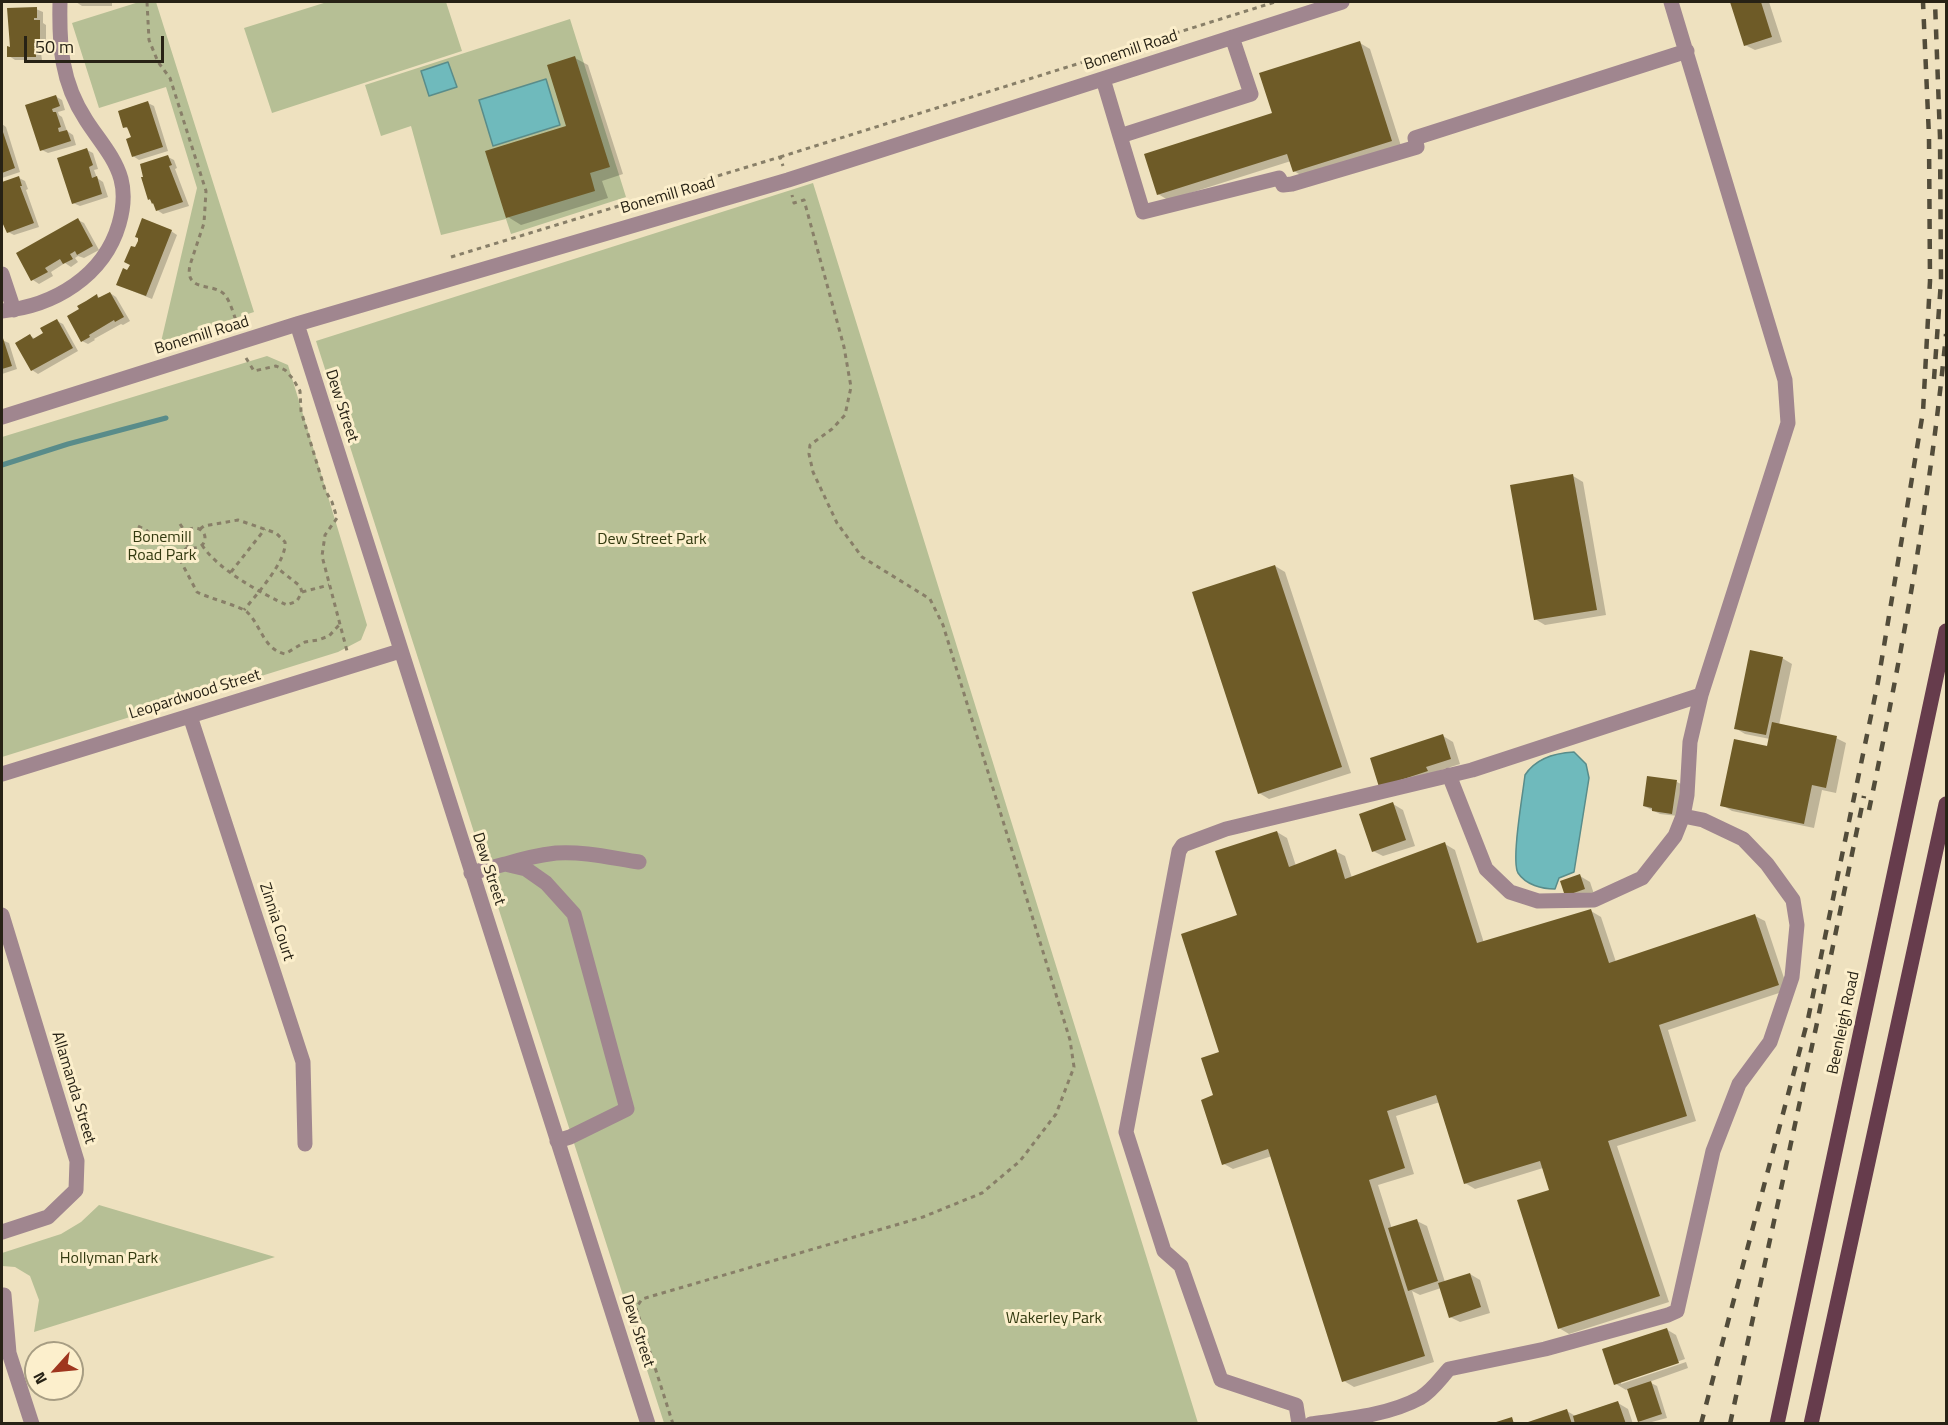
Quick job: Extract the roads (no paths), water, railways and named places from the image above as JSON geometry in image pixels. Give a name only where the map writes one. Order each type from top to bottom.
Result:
[{"type":"main road","name":"Beenleigh Road","points":[[1777,1424],[1947,631]]},
{"type":"main road","points":[[1811,1424],[1947,804]]},
{"type":"street","points":[[2,274],[8,311],[40,302],[72,288],[98,265],[114,240],[124,207],[122,180],[109,153],[85,118],[62,64],[59,35],[60,2]]},
{"type":"street","name":"Bonemill Road","points":[[2,417],[297,324],[788,180],[1342,2]]},
{"type":"street","points":[[1449,776],[1486,869],[1510,892],[1538,901],[1594,900],[1642,878],[1675,836],[1683,816],[1687,795],[1690,742],[1701,695],[1788,423],[1785,380],[1671,2]]},
{"type":"street","points":[[1120,136],[1251,94],[1232,37]]},
{"type":"street","points":[[1103,80],[1143,212],[1279,178],[1283,185],[1417,147],[1414,138],[1687,51]]},
{"type":"street","name":"Dew Street","points":[[297,324],[648,1424]]},
{"type":"street","name":"Leopardwood Street","points":[[2,774],[400,651]]},
{"type":"street","points":[[1299,1424],[1296,1405],[1221,1380],[1181,1266],[1164,1251],[1126,1132],[1179,850],[1183,845],[1226,829],[1472,770],[1701,695]]},
{"type":"street","name":"Zinnia Court","points":[[190,716],[303,1062],[305,1144]]},
{"type":"street","points":[[1311,1424],[1356,1418],[1391,1409],[1420,1398],[1437,1384],[1449,1368],[1545,1349],[1677,1311],[1713,1151],[1739,1084],[1770,1042],[1792,977],[1797,925],[1793,900],[1767,864],[1743,839],[1703,820],[1683,816]]},
{"type":"street","points":[[471,873],[557,853],[639,862]]},
{"type":"street","points":[[505,864],[526,869],[546,883],[574,914],[627,1109],[557,1141]]},
{"type":"street","name":"Allamanda Street","points":[[2,915],[76,1161],[76,1190],[48,1217],[2,1232]]},
{"type":"street","points":[[4,1295],[9,1353],[32,1424]]},
{"type":"water","points":[[448,62],[457,87],[429,96],[421,71]]},
{"type":"water","points":[[546,79],[560,125],[493,146],[479,100]]},
{"type":"water","points":[[1574,752],[1586,764],[1589,778],[1574,872],[1559,878],[1555,889],[1540,887],[1521,877],[1516,866],[1525,775],[1534,764],[1546,758]]},
{"type":"waterway","points":[[2,465],[68,444],[166,418]]},
{"type":"railway","points":[[1701,1424],[1808,1019],[1878,682],[1923,412],[1930,281],[1929,137],[1923,2]]},
{"type":"railway","points":[[1934,379],[1941,281],[1940,137],[1935,2]]},
{"type":"railway","points":[[1869,810],[1893,692],[1924,514],[1946,334]]},
{"type":"railway","points":[[1730,1424],[1864,796]]},
{"type":"park label","name":"Dew Street Park","points":[[652,540]]},
{"type":"park label","name":"Bonemill Road Park","points":[[162,547]]},
{"type":"park label","name":"Hollyman Park","points":[[109,1259]]},
{"type":"park label","name":"Wakerley Park","points":[[1054,1319]]}]
